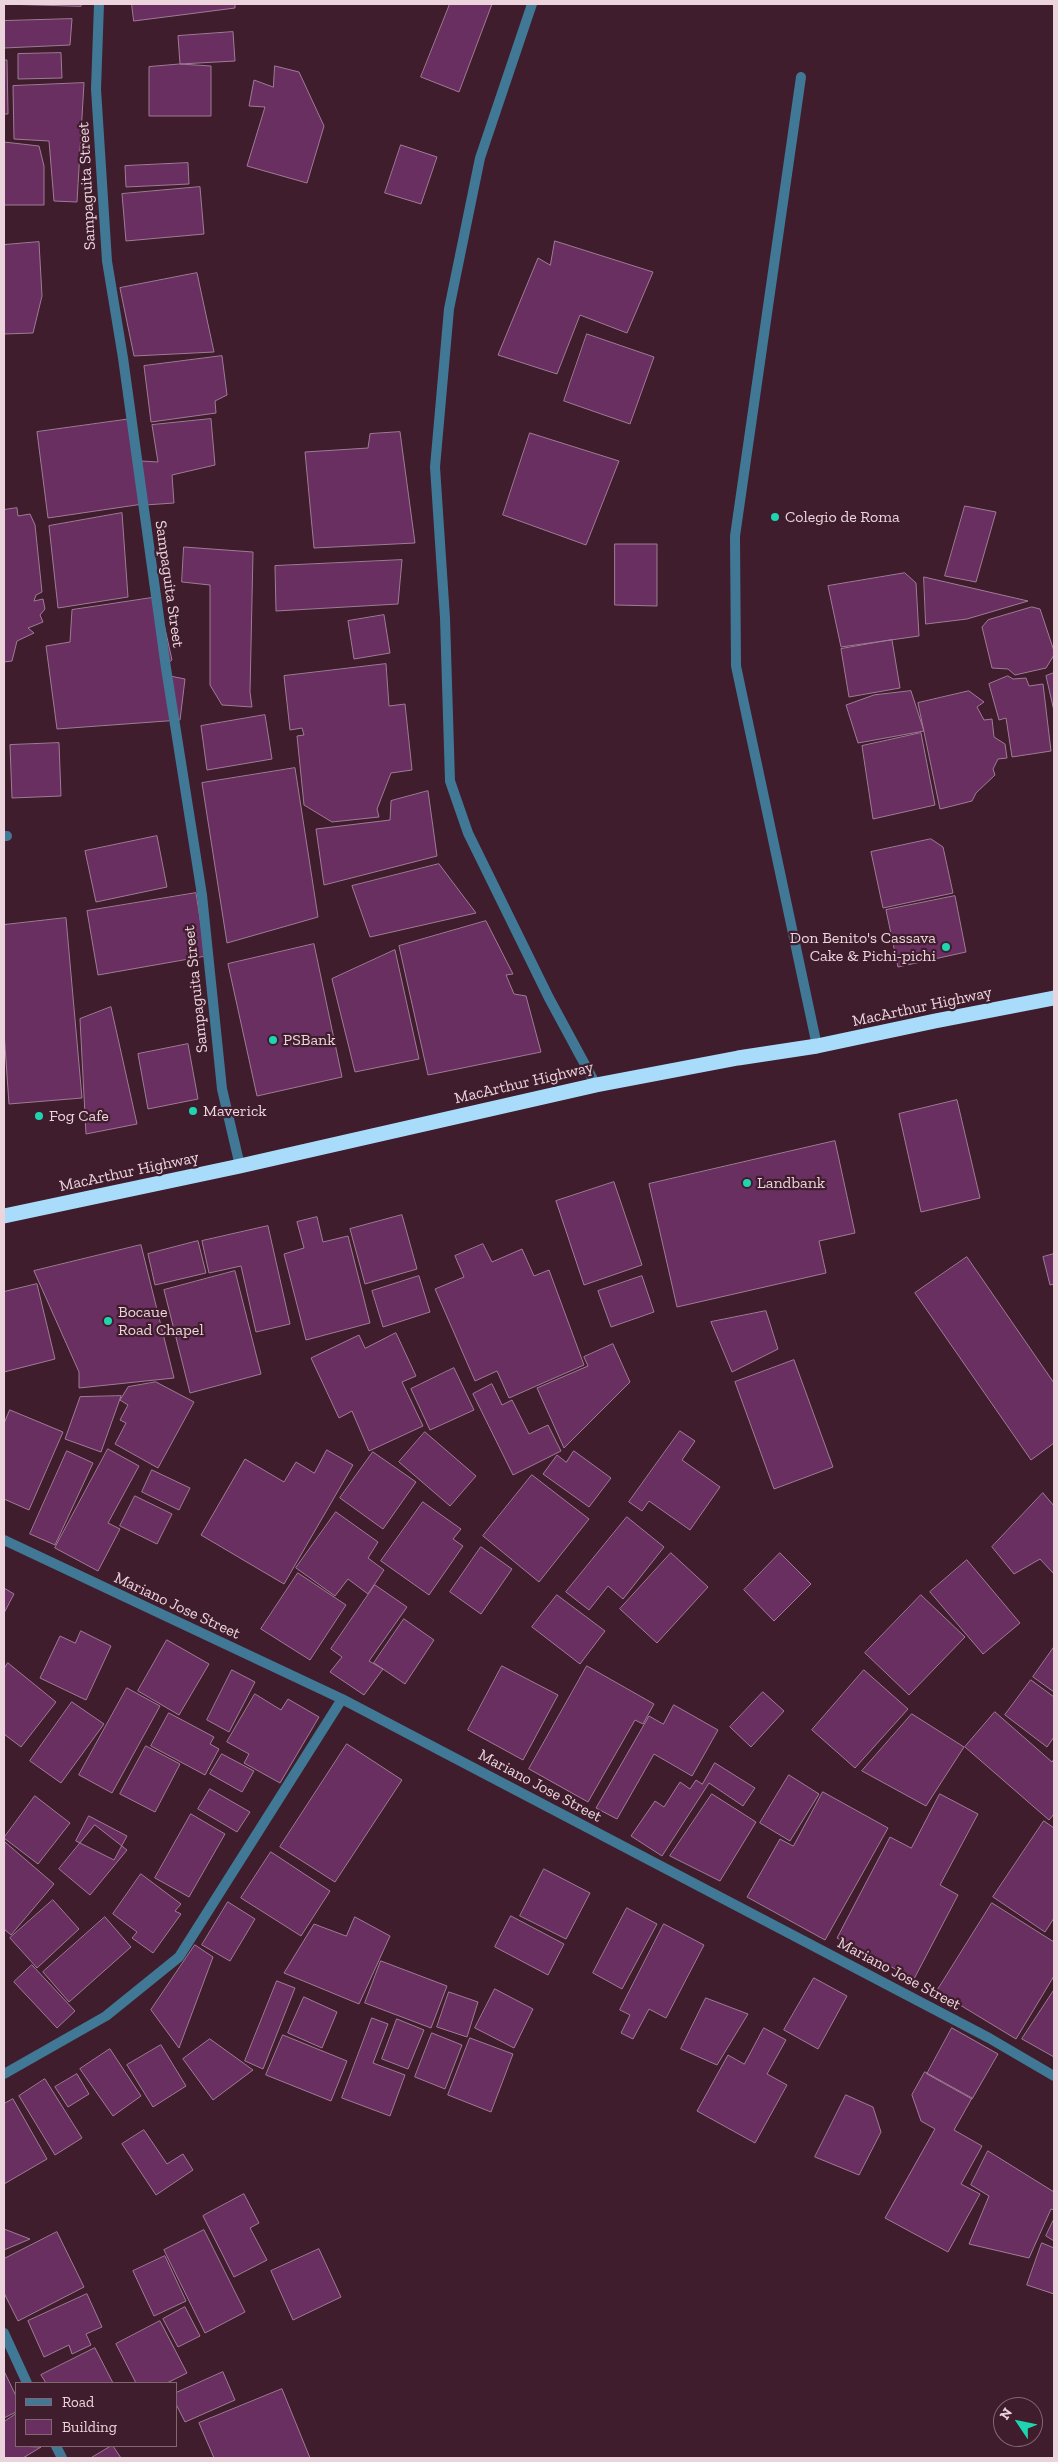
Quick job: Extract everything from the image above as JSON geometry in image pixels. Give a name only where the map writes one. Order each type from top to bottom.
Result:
[{"type":"highway","name":"MacArthur Highway","points":[[4,1216],[240,1166],[596,1085],[738,1058],[817,1046],[935,1020],[1054,998]]},
{"type":"street","name":"Sampaguita Street","points":[[99,4],[96,89],[107,261],[123,358],[166,668],[202,895],[222,1089],[240,1166]]},
{"type":"street","points":[[532,4],[480,158],[449,308],[435,467],[444,618],[450,781],[468,833],[549,998],[596,1085]]},
{"type":"street","points":[[802,77],[734,536],[736,666],[817,1046]]},
{"type":"street","name":"Mariano Jose Street","points":[[4,1540],[342,1700],[989,2038],[1054,2076]]},
{"type":"street","points":[[4,2074],[106,2016],[179,1957],[342,1700]]},
{"type":"street","points":[[4,2333],[27,2382]]},
{"type":"building","points":[[4,4],[82,4],[81,6]]},
{"type":"building","points":[[132,4],[235,4],[235,8],[134,21]]},
{"type":"building","points":[[450,4],[492,4],[459,92],[421,77]]},
{"type":"building","points":[[72,19],[70,45],[4,48],[4,21]]},
{"type":"building","points":[[233,32],[235,61],[180,64],[178,36]]},
{"type":"building","points":[[61,53],[62,78],[18,79],[18,54]]},
{"type":"building","points":[[4,60],[7,60],[8,114],[4,114]]},
{"type":"building","points":[[180,64],[211,66],[211,116],[149,116],[149,67]]},
{"type":"building","points":[[275,66],[299,72],[324,126],[307,183],[247,166],[265,107],[249,106],[254,80],[273,87]]},
{"type":"building","points":[[84,83],[77,202],[54,201],[49,141],[14,139],[13,86]]},
{"type":"building","points":[[4,142],[39,146],[44,166],[44,205],[4,205]]},
{"type":"building","points":[[401,145],[437,157],[421,204],[385,193]]},
{"type":"building","points":[[188,163],[189,184],[126,187],[125,166]]},
{"type":"building","points":[[200,187],[204,234],[126,241],[122,194]]},
{"type":"building","points":[[555,241],[653,272],[627,333],[580,315],[557,374],[498,355],[538,258],[550,265]]},
{"type":"building","points":[[39,242],[42,296],[33,333],[4,334],[4,245]]},
{"type":"building","points":[[197,273],[214,352],[134,356],[120,288]]},
{"type":"building","points":[[587,334],[654,357],[630,424],[564,401]]},
{"type":"building","points":[[222,356],[227,395],[215,401],[216,413],[151,422],[144,366]]},
{"type":"building","points":[[131,419],[143,504],[48,518],[37,432]]},
{"type":"building","points":[[211,419],[215,465],[172,475],[174,503],[145,505],[141,461],[158,462],[152,425]]},
{"type":"building","points":[[400,432],[415,543],[314,548],[305,452],[368,448],[370,434]]},
{"type":"building","points":[[530,433],[619,461],[586,545],[503,515]]},
{"type":"building","points":[[965,506],[996,512],[976,582],[945,576]]},
{"type":"building","points":[[17,508],[18,516],[30,514],[35,525],[42,592],[36,595],[34,601],[43,599],[45,609],[40,615],[43,622],[28,628],[34,633],[17,641],[12,661],[4,662],[4,510]]},
{"type":"building","points":[[122,513],[128,597],[58,608],[49,526]]},
{"type":"building","points":[[615,544],[657,544],[657,606],[615,605]]},
{"type":"building","points":[[184,547],[253,552],[250,692],[252,707],[222,705],[210,685],[210,585],[182,582]]},
{"type":"building","points":[[402,560],[398,604],[276,611],[275,566]]},
{"type":"building","points":[[905,573],[916,583],[919,636],[841,647],[828,586]]},
{"type":"building","points":[[924,577],[1028,601],[967,619],[926,624]]},
{"type":"building","points":[[158,597],[172,660],[162,667],[165,675],[185,679],[180,720],[57,729],[46,646],[70,642],[72,610]]},
{"type":"building","points":[[1032,607],[1040,609],[1054,651],[1054,655],[1046,668],[1015,675],[1008,669],[992,668],[982,627],[988,620]]},
{"type":"building","points":[[384,615],[390,653],[354,659],[348,621]]},
{"type":"building","points":[[892,640],[900,688],[849,697],[841,649]]},
{"type":"building","points":[[386,664],[389,706],[405,704],[412,770],[391,773],[377,809],[379,817],[332,822],[304,805],[297,736],[304,735],[302,728],[290,730],[284,676]]},
{"type":"building","points":[[1054,673],[1054,711],[1046,676]]},
{"type":"building","points":[[1008,676],[1013,679],[1026,678],[1029,686],[1043,684],[1051,751],[1012,757],[1006,718],[999,720],[989,684]]},
{"type":"building","points":[[911,691],[924,731],[858,743],[846,705],[874,695]]},
{"type":"building","points":[[969,691],[984,702],[977,707],[984,720],[992,719],[994,737],[1005,744],[1007,758],[998,759],[993,769],[995,775],[976,793],[972,801],[940,809],[918,703]]},
{"type":"building","points":[[265,715],[272,759],[207,770],[201,726]]},
{"type":"building","points":[[921,733],[935,805],[873,819],[862,746]]},
{"type":"building","points":[[59,743],[61,796],[12,798],[10,745]]},
{"type":"building","points":[[295,768],[318,917],[227,943],[202,783]]},
{"type":"building","points":[[428,791],[437,856],[324,885],[316,829],[390,820],[391,801]]},
{"type":"building","points":[[157,836],[167,887],[96,902],[85,851]]},
{"type":"building","points":[[931,839],[943,847],[953,893],[883,908],[871,852]]},
{"type":"building","points":[[439,864],[476,913],[370,937],[352,886]]},
{"type":"building","points":[[196,893],[206,956],[98,975],[87,911]]},
{"type":"building","points":[[955,896],[966,952],[898,967],[886,910]]},
{"type":"building","points":[[66,918],[82,1098],[9,1104],[4,1032],[4,925]]},
{"type":"building","points":[[486,921],[513,974],[506,975],[514,994],[526,996],[541,1052],[428,1075],[399,946]]},
{"type":"building","points":[[314,944],[342,1077],[257,1096],[228,964]]},
{"type":"building","points":[[395,950],[419,1059],[355,1072],[332,979]]},
{"type":"building","points":[[111,1007],[137,1124],[86,1134],[80,1019]]},
{"type":"building","points":[[188,1044],[198,1099],[148,1109],[138,1054]]},
{"type":"building","points":[[957,1100],[980,1198],[921,1212],[899,1114]]},
{"type":"building","points":[[835,1141],[855,1233],[819,1241],[826,1273],[677,1307],[649,1184]]},
{"type":"building","points":[[614,1182],[642,1265],[584,1285],[556,1201]]},
{"type":"building","points":[[402,1215],[417,1269],[365,1284],[350,1229]]},
{"type":"building","points":[[317,1217],[323,1242],[348,1236],[370,1323],[306,1340],[284,1254],[304,1248],[297,1222]]},
{"type":"building","points":[[268,1226],[290,1324],[256,1332],[241,1266],[209,1273],[202,1241]]},
{"type":"building","points":[[198,1241],[206,1273],[155,1285],[148,1254]]},
{"type":"building","points":[[483,1244],[492,1262],[522,1249],[534,1276],[549,1270],[584,1365],[509,1398],[497,1371],[475,1381],[435,1289],[464,1277],[455,1256]]},
{"type":"building","name":"Bocaue Road Chapel","points":[[141,1245],[174,1378],[79,1388],[79,1372],[34,1271]]},
{"type":"building","points":[[1054,1254],[1054,1284],[1050,1285],[1043,1257]]},
{"type":"building","points":[[967,1257],[1054,1383],[1054,1443],[1031,1460],[915,1293]]},
{"type":"building","points":[[235,1271],[261,1374],[190,1393],[164,1290]]},
{"type":"building","points":[[419,1276],[430,1312],[383,1327],[372,1291]]},
{"type":"building","points":[[642,1276],[654,1312],[611,1327],[598,1291]]},
{"type":"building","points":[[37,1284],[55,1359],[4,1372],[4,1292]]},
{"type":"building","points":[[766,1311],[778,1349],[732,1372],[711,1322]]},
{"type":"building","points":[[396,1333],[416,1376],[402,1382],[423,1426],[369,1451],[352,1411],[339,1418],[311,1358],[359,1335],[365,1348]]},
{"type":"building","points":[[613,1344],[630,1382],[564,1448],[537,1388],[588,1366],[584,1357]]},
{"type":"building","points":[[794,1360],[833,1467],[774,1489],[735,1382]]},
{"type":"building","points":[[454,1368],[474,1410],[430,1430],[411,1389]]},
{"type":"building","points":[[156,1382],[194,1402],[158,1468],[115,1444],[126,1423],[120,1420],[128,1405],[120,1400],[128,1387]]},
{"type":"building","points":[[492,1384],[502,1405],[512,1400],[529,1434],[548,1425],[561,1451],[513,1475],[473,1394]]},
{"type":"building","points":[[121,1396],[101,1452],[65,1439],[80,1397]]},
{"type":"building","points":[[10,1410],[63,1432],[29,1510],[4,1499],[4,1424]]},
{"type":"building","points":[[680,1431],[695,1441],[682,1460],[720,1487],[690,1530],[649,1501],[642,1511],[629,1502]]},
{"type":"building","points":[[425,1432],[476,1476],[450,1506],[399,1462]]},
{"type":"building","points":[[108,1449],[139,1466],[108,1523],[120,1529],[98,1571],[55,1548]]},
{"type":"building","points":[[327,1450],[353,1465],[284,1584],[201,1535],[245,1459],[284,1482],[296,1462],[314,1473]]},
{"type":"building","points":[[67,1451],[93,1463],[55,1545],[30,1534]]},
{"type":"building","points":[[574,1451],[611,1478],[589,1507],[543,1474],[557,1455],[566,1462]]},
{"type":"building","points":[[373,1452],[416,1482],[383,1529],[340,1498]]},
{"type":"building","points":[[152,1470],[190,1488],[179,1510],[142,1492]]},
{"type":"building","points":[[532,1475],[589,1519],[539,1582],[483,1536]]},
{"type":"building","points":[[1043,1493],[1054,1506],[1054,1574],[1040,1559],[1014,1574],[992,1547]]},
{"type":"building","points":[[135,1496],[172,1514],[157,1544],[120,1526]]},
{"type":"building","points":[[423,1502],[461,1529],[453,1539],[463,1546],[429,1595],[381,1561]]},
{"type":"building","points":[[336,1512],[378,1542],[368,1558],[384,1570],[368,1594],[348,1579],[335,1596],[296,1568]]},
{"type":"building","points":[[627,1517],[664,1547],[623,1599],[608,1586],[589,1610],[566,1592]]},
{"type":"building","points":[[481,1547],[512,1569],[481,1614],[450,1592]]},
{"type":"building","points":[[671,1553],[708,1587],[657,1643],[620,1609]]},
{"type":"building","points":[[780,1553],[811,1584],[774,1621],[744,1590]]},
{"type":"building","points":[[967,1560],[1020,1623],[983,1654],[930,1592]]},
{"type":"building","points":[[298,1573],[346,1605],[310,1660],[261,1629]]},
{"type":"building","points":[[375,1585],[407,1607],[369,1661],[383,1669],[364,1695],[330,1672],[342,1657],[331,1649]]},
{"type":"building","points":[[4,1588],[14,1594],[4,1613]]},
{"type":"building","points":[[557,1595],[605,1631],[580,1664],[532,1627]]},
{"type":"building","points":[[921,1595],[965,1637],[909,1695],[865,1653]]},
{"type":"building","points":[[404,1619],[434,1640],[405,1684],[374,1663]]},
{"type":"building","points":[[81,1631],[111,1646],[86,1700],[40,1678],[60,1636],[75,1643]]},
{"type":"building","points":[[167,1640],[209,1664],[179,1715],[138,1691]]},
{"type":"building","points":[[1054,1647],[1054,1692],[1033,1677]]},
{"type":"building","points":[[8,1663],[56,1702],[21,1747],[4,1734],[4,1669]]},
{"type":"building","points":[[502,1666],[558,1695],[523,1760],[468,1730]]},
{"type":"building","points":[[587,1666],[654,1704],[643,1724],[635,1720],[588,1802],[529,1769]]},
{"type":"building","points":[[232,1670],[255,1682],[229,1732],[207,1720]]},
{"type":"building","points":[[864,1670],[908,1709],[855,1768],[812,1730]]},
{"type":"building","points":[[1031,1680],[1054,1697],[1054,1737],[1047,1747],[1005,1715]]},
{"type":"building","points":[[127,1688],[160,1706],[112,1793],[79,1775]]},
{"type":"building","points":[[763,1692],[784,1711],[751,1747],[730,1727]]},
{"type":"building","points":[[255,1694],[281,1710],[288,1699],[319,1717],[280,1783],[244,1763],[249,1754],[227,1742]]},
{"type":"building","points":[[72,1702],[104,1724],[61,1783],[30,1761]]},
{"type":"building","points":[[674,1705],[718,1730],[692,1776],[654,1754],[617,1819],[596,1808],[649,1716],[663,1724]]},
{"type":"building","points":[[995,1712],[1052,1762],[1054,1759],[1054,1814],[1049,1820],[965,1747]]},
{"type":"building","points":[[169,1713],[214,1737],[210,1744],[219,1749],[205,1775],[151,1746]]},
{"type":"building","points":[[912,1714],[964,1747],[926,1806],[862,1771]]},
{"type":"building","points":[[347,1744],[402,1780],[335,1882],[280,1847]]},
{"type":"building","points":[[146,1746],[180,1764],[155,1812],[120,1794]]},
{"type":"building","points":[[222,1754],[254,1771],[242,1792],[210,1774]]},
{"type":"building","points":[[715,1763],[755,1788],[743,1806],[709,1783],[662,1856],[631,1836],[655,1801],[664,1807],[680,1782],[690,1789],[696,1780],[702,1784]]},
{"type":"building","points":[[789,1775],[819,1794],[790,1841],[760,1823]]},
{"type":"building","points":[[210,1789],[250,1812],[237,1832],[198,1809]]},
{"type":"building","points":[[823,1792],[888,1828],[825,1940],[747,1897],[780,1839],[793,1846]]},
{"type":"building","points":[[712,1794],[756,1822],[720,1881],[670,1856]]},
{"type":"building","points":[[940,1794],[978,1814],[940,1885],[958,1895],[914,1979],[837,1938],[890,1837],[911,1848]]},
{"type":"building","points":[[35,1796],[70,1823],[38,1864],[4,1838]]},
{"type":"building","points":[[191,1814],[225,1834],[189,1897],[155,1878]]},
{"type":"building","points":[[89,1816],[127,1836],[114,1860],[76,1841]]},
{"type":"building","points":[[1044,1821],[1054,1828],[1054,1918],[1045,1932],[993,1897]]},
{"type":"building","points":[[95,1825],[127,1850],[90,1895],[59,1869]]},
{"type":"building","points":[[5,1842],[54,1884],[11,1935],[4,1929]]},
{"type":"building","points":[[271,1852],[330,1891],[301,1936],[241,1898]]},
{"type":"building","points":[[544,1869],[590,1893],[566,1939],[520,1916]]},
{"type":"building","points":[[141,1874],[181,1904],[175,1911],[181,1914],[153,1953],[132,1938],[137,1932],[113,1914]]},
{"type":"building","points":[[53,1900],[79,1929],[37,1968],[10,1938]]},
{"type":"building","points":[[228,1902],[255,1919],[230,1961],[202,1945]]},
{"type":"building","points":[[992,1903],[1054,1942],[1054,1976],[1016,2039],[937,1991]]},
{"type":"building","points":[[627,1908],[657,1924],[622,1989],[593,1973]]},
{"type":"building","points":[[511,1916],[564,1944],[548,1975],[495,1947]]},
{"type":"building","points":[[105,1917],[131,1947],[69,2002],[43,1972]]},
{"type":"building","points":[[355,1917],[390,1936],[359,2004],[284,1973],[314,1924],[346,1936]]},
{"type":"building","points":[[664,1924],[704,1945],[666,2018],[649,2009],[633,2039],[621,2033],[630,2015],[620,2010]]},
{"type":"building","points":[[195,1945],[213,1957],[179,2048],[151,2010]]},
{"type":"building","points":[[381,1961],[447,1986],[431,2028],[365,2003]]},
{"type":"building","points":[[32,1965],[75,2011],[57,2028],[14,1982]]},
{"type":"building","points":[[814,1978],[847,1996],[818,2049],[784,2030]]},
{"type":"building","points":[[277,1981],[295,1988],[263,2069],[245,2061]]},
{"type":"building","points":[[495,1989],[533,2009],[514,2048],[475,2028]]},
{"type":"building","points":[[1054,1990],[1054,2057],[1022,2039]]},
{"type":"building","points":[[449,1992],[478,2002],[467,2037],[437,2027]]},
{"type":"building","points":[[304,1997],[337,2012],[322,2048],[288,2033]]},
{"type":"building","points":[[706,1998],[748,2014],[717,2065],[681,2049]]},
{"type":"building","points":[[372,2018],[388,2024],[373,2063],[405,2075],[390,2116],[342,2098]]},
{"type":"building","points":[[397,2019],[424,2030],[408,2069],[382,2059]]},
{"type":"building","points":[[764,2028],[786,2040],[767,2074],[787,2085],[755,2143],[697,2111],[728,2055],[744,2064]]},
{"type":"building","points":[[952,2028],[998,2054],[972,2099],[927,2074]]},
{"type":"building","points":[[432,2033],[462,2045],[445,2089],[415,2077]]},
{"type":"building","points":[[283,2035],[347,2061],[331,2101],[266,2075]]},
{"type":"building","points":[[470,2038],[513,2054],[491,2112],[448,2095]]},
{"type":"building","points":[[210,2039],[253,2070],[213,2100],[183,2059]]},
{"type":"building","points":[[161,2045],[186,2086],[153,2107],[127,2065]]},
{"type":"building","points":[[110,2049],[141,2096],[113,2116],[80,2069]]},
{"type":"building","points":[[925,2072],[972,2098],[954,2130],[982,2146],[961,2184],[980,2194],[948,2252],[885,2218],[935,2129],[921,2121],[912,2095]]},
{"type":"building","points":[[77,2074],[89,2094],[68,2107],[55,2087]]},
{"type":"building","points":[[45,2079],[82,2138],[55,2155],[19,2096]]},
{"type":"building","points":[[846,2095],[873,2107],[881,2132],[859,2175],[815,2157]]},
{"type":"building","points":[[13,2099],[47,2159],[4,2184],[4,2104]]},
{"type":"building","points":[[144,2130],[167,2164],[183,2154],[193,2170],[156,2195],[122,2144]]},
{"type":"building","points":[[988,2151],[1054,2192],[1054,2210],[1051,2209],[1029,2258],[969,2244],[989,2196],[971,2185]]},
{"type":"building","points":[[244,2194],[259,2223],[250,2228],[267,2260],[234,2277],[203,2216]]},
{"type":"building","points":[[1054,2219],[1054,2241],[1046,2236]]},
{"type":"building","points":[[4,2229],[30,2239],[4,2250]]},
{"type":"building","points":[[204,2230],[245,2312],[205,2333],[164,2250]]},
{"type":"building","points":[[57,2232],[84,2287],[18,2321],[4,2293],[4,2259]]},
{"type":"building","points":[[1042,2243],[1054,2248],[1054,2294],[1027,2285]]},
{"type":"building","points":[[319,2249],[341,2297],[293,2320],[271,2271]]},
{"type":"building","points":[[165,2256],[186,2301],[154,2316],[133,2271]]},
{"type":"building","points":[[87,2294],[102,2327],[86,2334],[91,2345],[72,2354],[69,2345],[44,2357],[28,2321]]},
{"type":"building","points":[[185,2307],[200,2336],[178,2347],[163,2319]]},
{"type":"building","points":[[160,2321],[187,2373],[169,2382],[135,2382],[116,2344]]},
{"type":"building","points":[[95,2348],[112,2382],[45,2382],[41,2375]]},
{"type":"building","points":[[4,2371],[15,2394],[15,2412],[4,2418]]},
{"type":"building","points":[[223,2372],[235,2400],[185,2422],[178,2408],[178,2392]]},
{"type":"building","points":[[282,2389],[310,2458],[214,2458],[199,2423]]},
{"type":"building","points":[[15,2415],[15,2447],[41,2447],[23,2458],[4,2458],[4,2422]]},
{"type":"building","points":[[109,2447],[114,2447],[121,2458],[91,2458]]},
{"type":"place","name":"Colegio de Roma","points":[[775,517]]},
{"type":"place","name":"Don Benito's Cassava Cake & Pichi-pichi","points":[[946,947]]},
{"type":"place","name":"PSBank","points":[[273,1040]]},
{"type":"place","name":"Maverick","points":[[193,1111]]},
{"type":"place","name":"Fog Cafe","points":[[39,1116]]},
{"type":"place","name":"Landbank","points":[[747,1183]]},
{"type":"place","name":"Bocaue Road Chapel","points":[[108,1321]]}]
